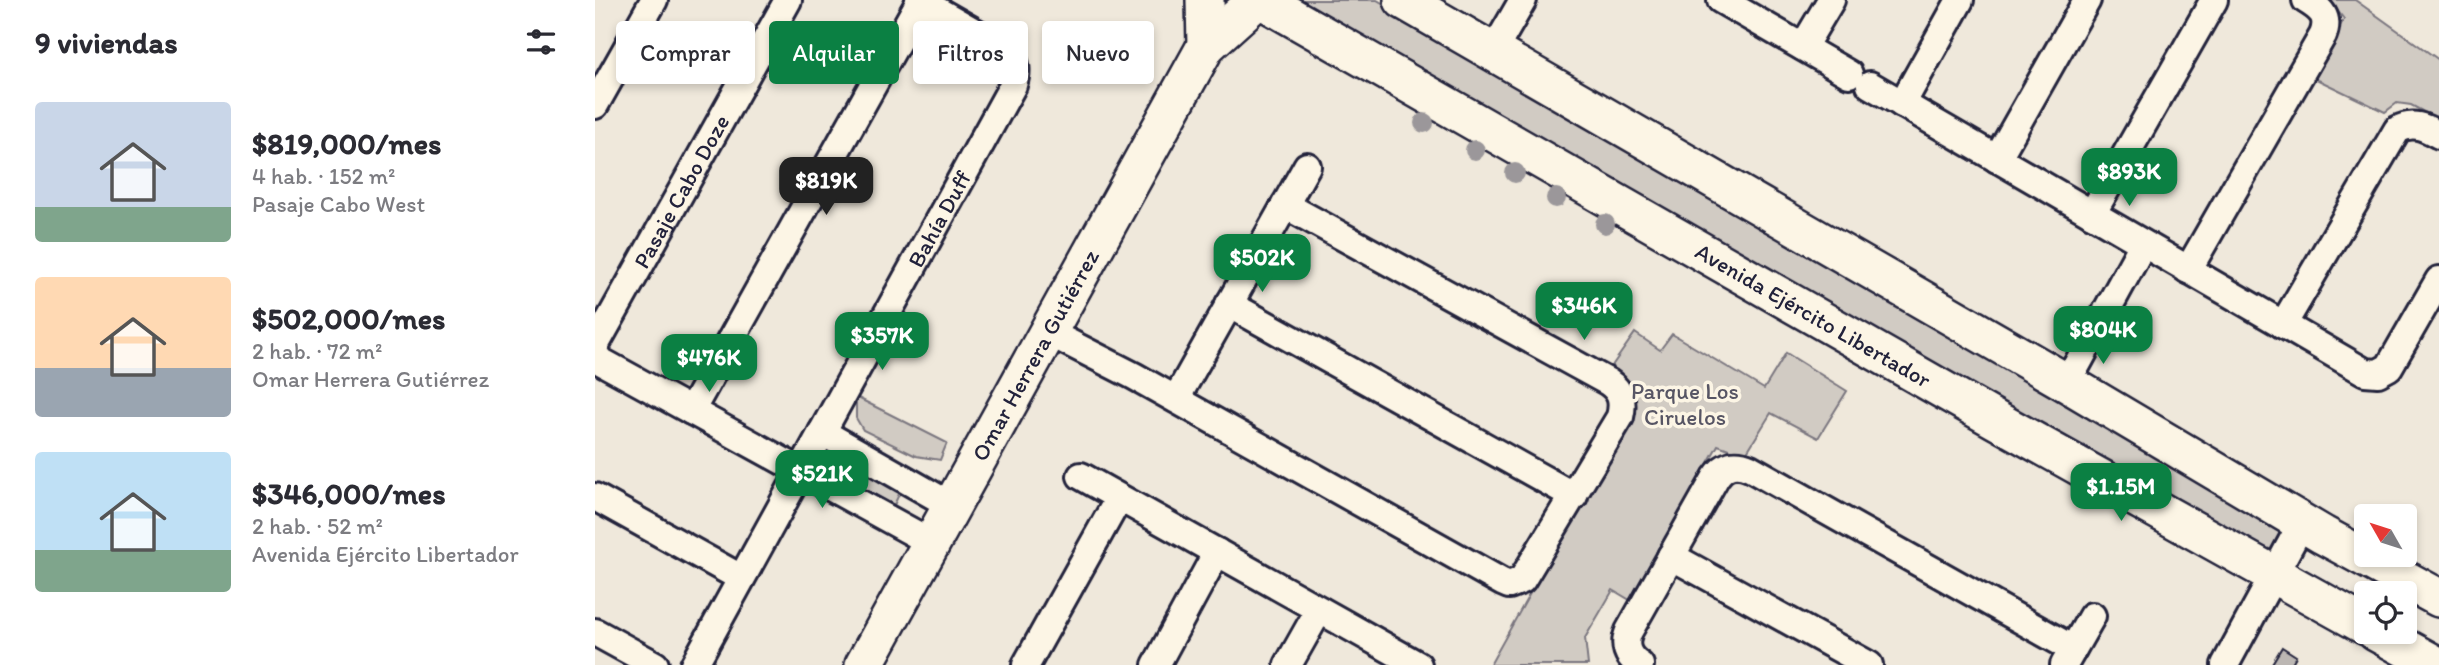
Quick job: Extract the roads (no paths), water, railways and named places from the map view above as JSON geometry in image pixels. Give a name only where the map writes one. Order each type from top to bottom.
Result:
[{"type":"main road","points":[[1205,0],[1206,47]]},
{"type":"main road","name":"Omar Herrera Gutiérrez","points":[[864,665],[1206,47],[1259,0]]},
{"type":"main road","name":"Avenida Ejército Libertador","points":[[1259,0],[1996,420],[2354,619]]},
{"type":"main road","points":[[1403,0],[2067,383],[2302,523],[2439,598]]},
{"type":"main road","points":[[2398,644],[2434,663]]},
{"type":"street","points":[[595,105],[654,0]]},
{"type":"street","name":"Pasaje Cabo Doze","points":[[595,346],[788,0]]},
{"type":"street","points":[[691,411],[919,0]]},
{"type":"street","name":"Bahía Duff","points":[[694,665],[1013,85],[1016,65],[1008,51],[919,0]]},
{"type":"street","points":[[1493,52],[1523,0]]},
{"type":"street","points":[[1721,0],[2364,372],[2378,373],[2389,367],[2439,281]]},
{"type":"street","points":[[1803,47],[1831,0]]},
{"type":"street","points":[[1902,104],[1960,0]]},
{"type":"street","points":[[1997,159],[2087,0]]},
{"type":"street","points":[[2092,214],[2214,0]]},
{"type":"street","points":[[2188,270],[2323,35],[2325,18],[2321,10],[2306,0]]},
{"type":"street","points":[[2283,326],[2391,137],[2397,130],[2412,124],[2439,135]]},
{"type":"street","points":[[1176,399],[1307,166]]},
{"type":"street","points":[[1048,332],[1176,399],[1509,585],[1522,580],[1620,416],[1622,398],[1614,386],[1285,205]]},
{"type":"street","points":[[2067,383],[2143,244]]},
{"type":"street","points":[[1229,304],[1574,496]]},
{"type":"street","points":[[595,358],[932,544]]},
{"type":"street","points":[[822,432],[952,506]]},
{"type":"street","points":[[1640,665],[1629,656],[1626,637],[1720,471],[1730,465],[1744,465],[2068,657],[2092,615]]},
{"type":"street","points":[[1081,476],[1417,665]]},
{"type":"street","points":[[595,497],[741,578]]},
{"type":"street","points":[[1026,665],[1119,498]]},
{"type":"street","points":[[2225,665],[2302,523]]},
{"type":"street","points":[[1156,665],[1217,552]]},
{"type":"street","points":[[1671,556],[1869,665]]},
{"type":"street","points":[[1288,665],[1319,610]]},
{"type":"street","points":[[595,632],[655,665]]},
{"type":"park label","name":"Parque Los Ciruelos","points":[[1685,404]]}]
